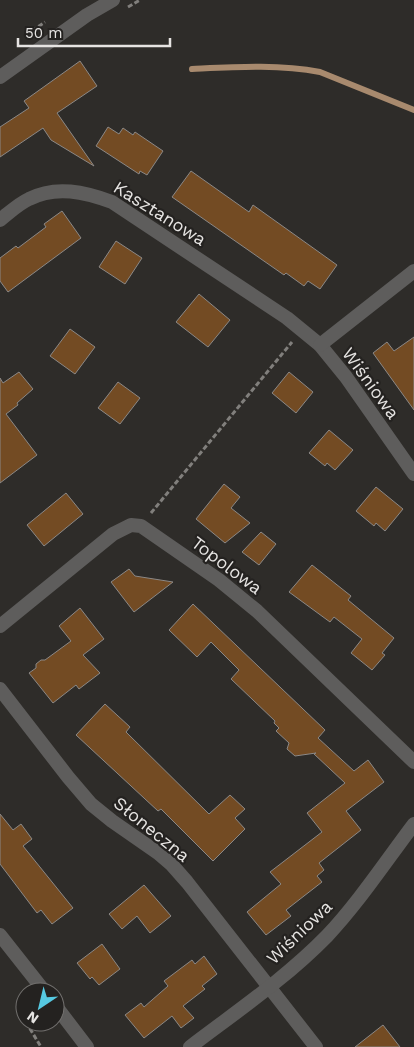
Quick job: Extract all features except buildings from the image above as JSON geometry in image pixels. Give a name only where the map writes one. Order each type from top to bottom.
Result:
[{"type":"street","points":[[0,77],[87,15],[113,0]]},
{"type":"street","name":"Kasztanowa","points":[[0,220],[29,199],[43,194],[71,191],[99,197],[120,206],[291,321]]},
{"type":"street","points":[[320,345],[414,271]]},
{"type":"street","name":"Wiśniowa","points":[[291,321],[320,345],[346,377],[414,474]]},
{"type":"street","points":[[0,626],[113,534],[131,525],[141,526]]},
{"type":"street","name":"Topolowa","points":[[141,526],[218,580],[257,611],[414,762]]},
{"type":"street","name":"Słoneczna","points":[[0,689],[91,804],[158,853],[177,871],[316,1047]]},
{"type":"street","name":"Wiśniowa","points":[[190,1047],[269,987],[327,936],[414,824]]},
{"type":"street","points":[[0,935],[36,982]]},
{"type":"street","points":[[65,1018],[88,1047]]},
{"type":"path","points":[[141,526],[296,338],[285,329],[291,321]]},
{"type":"path","points":[[32,1032],[41,1047]]},
{"type":"waterway","points":[[192,69],[240,67],[304,69],[320,72],[414,110]]}]
